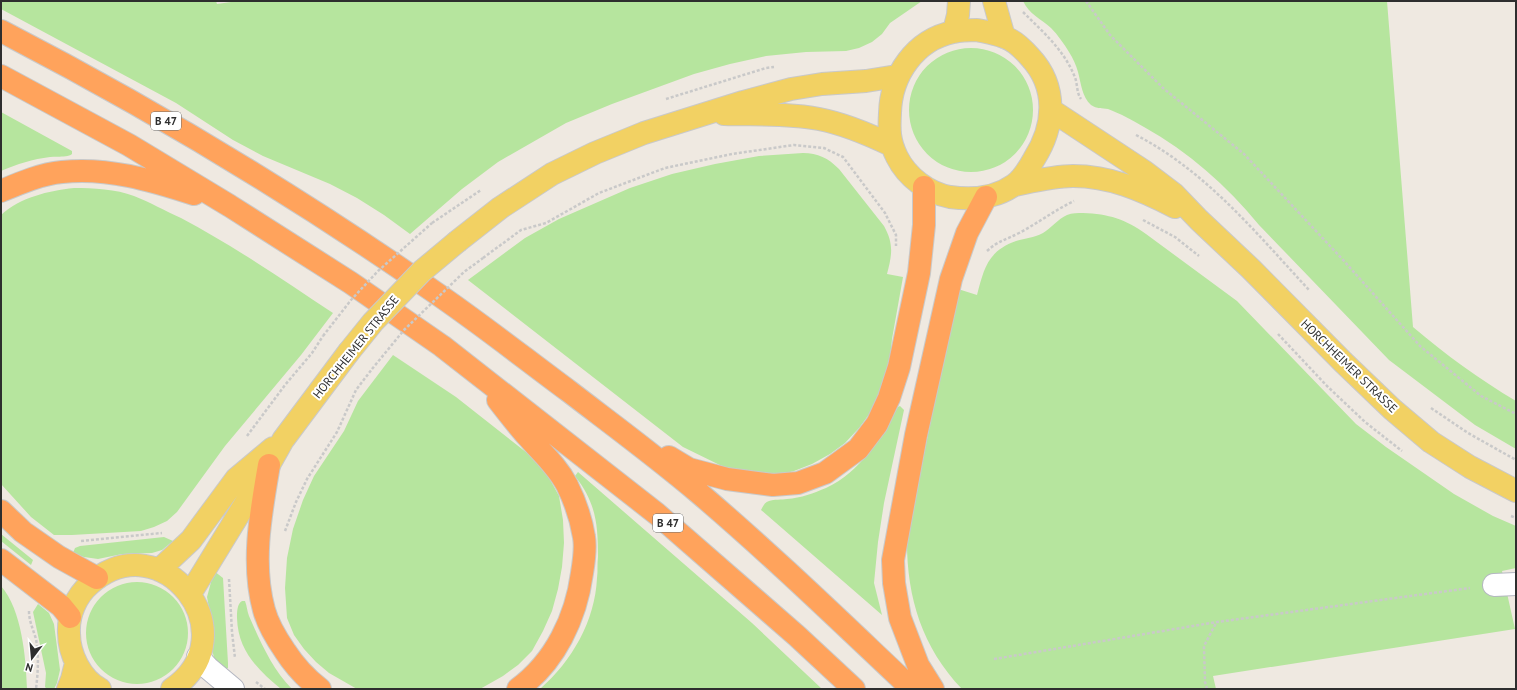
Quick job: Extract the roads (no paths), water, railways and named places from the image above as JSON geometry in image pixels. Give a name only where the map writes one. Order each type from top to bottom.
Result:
[{"type":"highway","name":"B 47","points":[[1,31],[71,67],[149,111],[248,170],[326,219],[434,291],[616,426],[698,492],[770,555],[912,689]]},
{"type":"highway","name":"B 47","points":[[1,76],[129,145],[230,206],[351,283],[472,368],[657,514],[791,631],[854,689]]},
{"type":"highway","points":[[1,191],[60,172],[87,171],[127,175],[171,186],[230,206]]},
{"type":"highway","points":[[616,426],[689,469],[727,479],[773,485],[798,483],[825,473],[858,449],[877,424],[889,398],[899,368],[919,273],[924,225],[924,187]]},
{"type":"highway","points":[[933,689],[918,665],[900,618],[894,583],[893,560],[916,435],[951,279],[967,233],[986,197]]},
{"type":"highway","points":[[472,368],[530,439],[552,462],[566,484],[578,510],[584,538],[584,560],[581,585],[576,606],[564,635],[547,661],[526,683],[518,689]]},
{"type":"highway","points":[[269,465],[261,514],[258,549],[258,568],[264,610],[276,638],[297,667],[320,689]]},
{"type":"highway","points":[[1,511],[23,532],[59,557],[97,578]]},
{"type":"highway","points":[[1,560],[61,606],[70,617]]},
{"type":"main road","points":[[954,32],[958,15],[959,1]]},
{"type":"main road","points":[[994,1],[1004,37]]},
{"type":"main road","points":[[977,30],[1004,37],[1024,50],[1041,71],[1046,84],[1050,97],[1051,110],[1049,127],[1044,142],[1028,170],[1015,185],[1002,192],[986,197],[965,199],[943,196],[924,187],[912,176],[901,164],[891,145],[890,109],[892,92],[897,76],[907,61],[920,47],[936,37],[954,32],[977,30]]},
{"type":"main road","name":"HORCHHEIMER STRASSE","points":[[190,594],[283,440],[348,353],[373,322],[422,271],[500,208],[552,174],[595,153],[644,133],[791,89],[897,76]]},
{"type":"main road","name":"HORCHHEIMER STRASSE","points":[[1051,110],[1145,172],[1174,194],[1343,362],[1392,409],[1432,442],[1470,467],[1516,491]]},
{"type":"main road","name":"HORCHHEIMER STRASSE","points":[[707,113],[791,116],[819,119],[849,127],[891,145]]},
{"type":"main road","name":"HORCHHEIMER STRASSE","points":[[1015,185],[1072,176],[1110,180],[1130,186],[1157,198],[1199,220]]},
{"type":"main road","name":"HORCHHEIMER STRASSE","points":[[159,570],[191,540],[236,479],[283,440]]},
{"type":"main road","points":[[100,689],[85,676],[76,663],[70,648],[70,617],[85,588],[97,578],[112,570],[127,566],[144,566],[159,570],[182,584],[197,606],[202,625],[202,644],[198,657],[186,676],[172,689]]},
{"type":"main road","points":[[68,689],[76,663]]},
{"type":"lane","points":[[1494,585],[1516,584]]},
{"type":"lane","points":[[198,657],[208,668],[230,686]]}]
